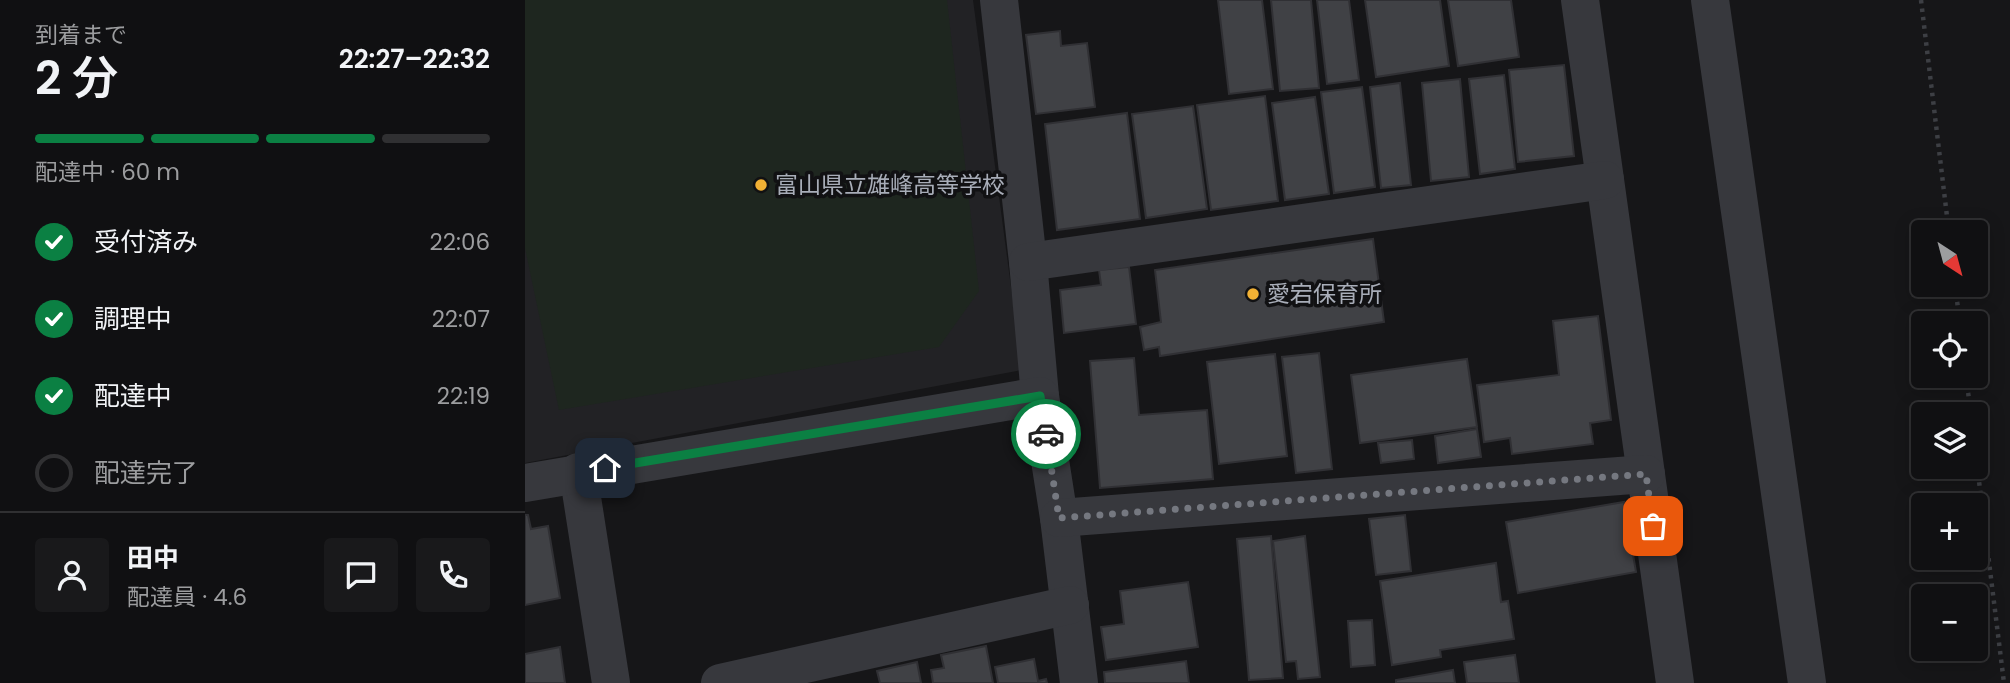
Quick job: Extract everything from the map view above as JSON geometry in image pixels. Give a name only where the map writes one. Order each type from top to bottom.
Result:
[{"type":"street","points":[[1580,0],[1675,683]]},
{"type":"street","points":[[1710,0],[1807,683]]},
{"type":"street","points":[[1004,1],[1040,396],[1059,518],[1079,683]]},
{"type":"street","points":[[1028,262],[1605,180]]},
{"type":"street","points":[[525,483],[1040,396]]},
{"type":"street","points":[[578,472],[611,683]]},
{"type":"street","points":[[1059,518],[1646,474]]},
{"type":"street","points":[[720,683],[1070,605]]},
{"type":"path","points":[[1920,0],[1947,220]]},
{"type":"path","points":[[1979,479],[2004,683]]},
{"type":"shaded area","name":"富山県立雄峰高等学校","points":[[525,0],[973,0],[1022,370],[525,463]]},
{"type":"shaded area","name":"富山県立雄峰高等学校","points":[[525,0],[947,0],[979,291],[939,347],[559,410],[525,248]]},
{"type":"building","points":[[1218,0],[1262,0],[1273,89],[1229,94]]},
{"type":"building","points":[[1271,0],[1311,0],[1319,88],[1280,91]]},
{"type":"building","points":[[1317,0],[1349,0],[1359,80],[1327,84]]},
{"type":"building","points":[[1365,0],[1440,0],[1449,66],[1376,77]]},
{"type":"building","points":[[1448,0],[1511,0],[1519,57],[1458,66]]},
{"type":"building","points":[[1060,31],[1061,46],[1087,43],[1095,107],[1036,114],[1026,35]]},
{"type":"building","points":[[1564,65],[1574,156],[1518,162],[1509,70]]},
{"type":"building","points":[[1504,75],[1515,169],[1480,174],[1469,79]]},
{"type":"building","points":[[1460,79],[1469,177],[1431,181],[1422,83]]},
{"type":"building","points":[[1400,83],[1411,185],[1381,188],[1370,87]]},
{"type":"building","points":[[1362,87],[1375,187],[1334,193],[1321,92]]},
{"type":"building","points":[[1265,96],[1278,201],[1211,210],[1197,105]]},
{"type":"building","points":[[1315,97],[1329,194],[1285,200],[1272,103]]},
{"type":"building","points":[[1193,106],[1207,209],[1146,218],[1132,114]]},
{"type":"building","points":[[1127,113],[1140,219],[1057,230],[1045,124]]},
{"type":"building","points":[[1373,239],[1384,322],[1160,356],[1159,347],[1144,350],[1140,327],[1161,322],[1155,270]]},
{"type":"building","points":[[1129,267],[1136,324],[1064,333],[1060,290],[1101,285],[1099,270]]},
{"type":"building","points":[[1598,316],[1611,420],[1590,423],[1593,444],[1512,454],[1510,438],[1484,442],[1477,385],[1559,375],[1553,321]]},
{"type":"building","points":[[1319,353],[1332,469],[1296,473],[1282,357]]},
{"type":"building","points":[[1275,354],[1287,456],[1219,464],[1207,362]]},
{"type":"building","points":[[1134,358],[1139,415],[1207,410],[1213,479],[1100,488],[1090,361]]},
{"type":"building","points":[[1467,359],[1477,427],[1360,443],[1351,375]]},
{"type":"building","points":[[1477,429],[1481,457],[1438,463],[1435,436]]},
{"type":"building","points":[[1412,440],[1414,459],[1381,463],[1378,443]]},
{"type":"building","points":[[1624,502],[1636,572],[1518,593],[1506,522]]},
{"type":"building","points":[[525,515],[528,515],[531,529],[548,526],[560,598],[525,605]]},
{"type":"building","points":[[1405,515],[1411,571],[1376,575],[1369,519]]},
{"type":"building","points":[[1271,536],[1283,678],[1249,680],[1237,539]]},
{"type":"building","points":[[1305,536],[1320,677],[1298,679],[1296,661],[1286,662],[1273,541]]},
{"type":"building","points":[[1496,563],[1501,602],[1508,601],[1514,639],[1440,650],[1441,657],[1392,665],[1380,581]]},
{"type":"building","points":[[1188,582],[1198,647],[1106,660],[1101,627],[1124,624],[1120,591]]},
{"type":"building","points":[[1372,620],[1375,665],[1351,667],[1348,621]]},
{"type":"building","points":[[986,646],[993,683],[933,683],[931,670],[944,668],[941,655]]},
{"type":"building","points":[[560,647],[565,683],[525,683],[525,654]]},
{"type":"building","points":[[1515,655],[1519,683],[1467,683],[1464,662]]},
{"type":"building","points":[[1034,659],[1038,681],[1046,679],[1047,683],[998,683],[995,667]]},
{"type":"building","points":[[1186,661],[1189,683],[1105,683],[1104,672]]},
{"type":"building","points":[[917,662],[921,683],[880,683],[877,671]]},
{"type":"building","points":[[1453,670],[1455,683],[1396,683],[1396,680]]},
{"type":"way so far","points":[[1046,434],[1059,518],[1646,474],[1653,526]]},
{"type":"place","name":"富山県立雄峰高等学校","points":[[761,185]]},
{"type":"place","name":"愛宕保育所","points":[[1253,294]]},
{"type":"route","points":[[605,468],[1040,396],[1046,434]]}]
